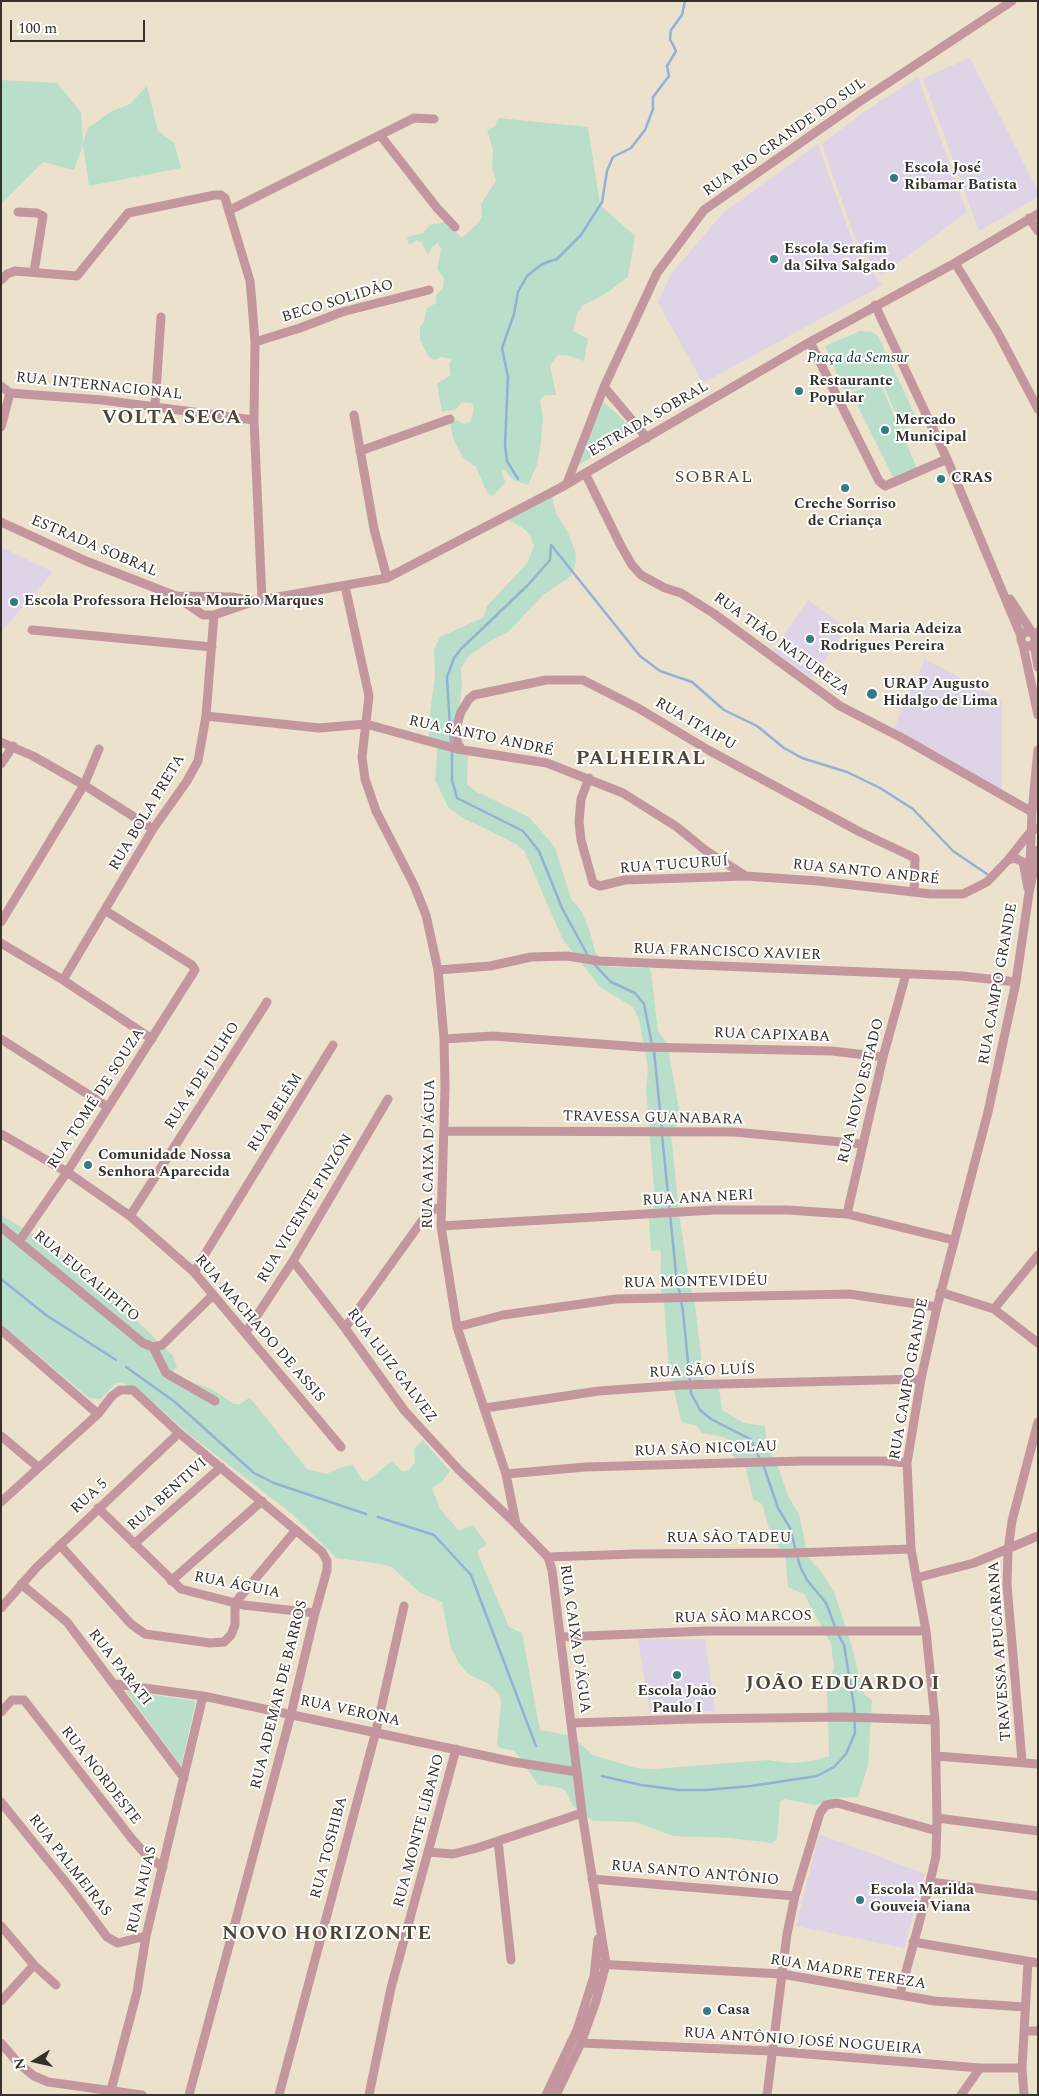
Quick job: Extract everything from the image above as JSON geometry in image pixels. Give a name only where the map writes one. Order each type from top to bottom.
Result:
[{"type":"street","name":"RUA RIO GRANDE DO SUL","points":[[564,486],[604,387],[657,273],[704,210],[856,104],[1012,1]]},
{"type":"street","points":[[230,210],[414,118],[434,119]]},
{"type":"street","points":[[380,135],[437,208],[455,226]]},
{"type":"street","points":[[1,280],[11,272],[80,275],[128,213],[215,195],[221,195],[225,198],[250,281],[255,342],[254,420],[259,601]]},
{"type":"street","points":[[18,212],[43,215],[34,272]]},
{"type":"street","points":[[1034,216],[1038,231]]},
{"type":"street","name":"ESTRADA SOBRAL","points":[[1,522],[86,561],[176,596],[203,615],[214,615],[259,601],[387,578],[564,486],[810,342],[955,263],[1034,216]]},
{"type":"street","points":[[955,263],[998,333],[1038,409]]},
{"type":"street","name":"BECO SOLIDÃO","points":[[255,342],[342,312],[429,290]]},
{"type":"street","points":[[875,305],[947,460],[1022,640],[1038,715]]},
{"type":"street","points":[[155,406],[161,317]]},
{"type":"street","points":[[810,342],[879,481],[884,486],[947,460]]},
{"type":"street","name":"RUA INTERNACIONAL","points":[[1,386],[10,393],[155,406],[254,420]]},
{"type":"street","points":[[604,387],[647,438]]},
{"type":"street","points":[[1,427],[10,393]]},
{"type":"street","points":[[354,415],[374,529],[387,578]]},
{"type":"street","points":[[360,451],[450,419]]},
{"type":"street","name":"RUA TIÃO NATUREZA","points":[[585,473],[621,546],[632,566],[641,575],[665,588],[682,593],[713,613],[840,706],[913,743],[1032,812]]},
{"type":"street","points":[[998,580],[1036,639],[1038,667]]},
{"type":"street","name":"RUA CAIXA D'ÁGUA","points":[[345,586],[369,696],[362,757],[365,779],[376,811],[414,885],[426,915],[438,970],[444,1039],[442,1226],[457,1327],[506,1474],[516,1524],[548,1557],[552,1570],[582,1813],[598,1924],[601,1964],[599,1992],[581,2043],[556,2095]]},
{"type":"street","name":"ESTRADA SOBRAL","points":[[176,596],[232,597],[259,601]]},
{"type":"street","points":[[198,612],[200,597]]},
{"type":"street","points":[[230,610],[232,597]]},
{"type":"street","name":"RUA BOLA PRETA","points":[[63,980],[106,911],[153,828],[187,781],[198,761],[206,716],[214,615]]},
{"type":"street","points":[[32,630],[212,647]]},
{"type":"street","points":[[1022,640],[1026,632],[1036,639]]},
{"type":"street","points":[[1022,640],[1028,647],[1036,639]]},
{"type":"street","name":"RUA ITAIPU","points":[[459,749],[456,728],[461,712],[474,695],[546,680],[583,680],[638,708],[710,751],[835,819],[915,858],[914,892]]},
{"type":"street","name":"RUA SANTO ANDRÉ","points":[[206,716],[319,728],[366,724],[459,749],[529,759],[589,778],[623,793],[645,806],[746,876],[950,896],[963,894],[986,882],[1008,860],[1034,829]]},
{"type":"street","points":[[1,742],[13,746],[84,785],[153,828]]},
{"type":"street","points":[[1,764],[13,746]]},
{"type":"street","points":[[1,922],[84,785],[99,749]]},
{"type":"street","name":"RUA CAMPO GRANDE","points":[[1029,893],[1034,829],[1032,812],[1038,750]]},
{"type":"street","name":"RUA TUCURUÍ","points":[[589,778],[581,799],[579,822],[581,840],[593,884],[596,886],[605,886],[625,880],[746,876]]},
{"type":"street","name":"RUA CAMPO GRANDE","points":[[900,1994],[936,1856],[937,1830],[935,1720],[926,1631],[911,1549],[907,1463],[921,1379],[936,1307],[988,1112],[1016,982],[1029,893],[1038,850]]},
{"type":"street","points":[[1008,860],[1015,858],[1023,862],[1029,893]]},
{"type":"street","name":"RUA TOMÉ DE SOUZA","points":[[20,1240],[67,1172],[195,970],[192,965],[106,911]]},
{"type":"street","points":[[1,943],[63,980],[152,1040]]},
{"type":"street","name":"RUA FRANCISCO XAVIER","points":[[438,970],[490,966],[531,957],[572,957],[598,960],[906,974],[1016,982]]},
{"type":"street","name":"RUA NOVO ESTADO","points":[[847,1214],[883,1057],[906,974]]},
{"type":"street","name":"RUA 4 DE JULHO","points":[[130,1216],[267,1002]]},
{"type":"street","name":"RUA CAPIXABA","points":[[444,1039],[493,1036],[660,1048],[832,1052],[883,1057]]},
{"type":"street","points":[[2,1040],[108,1107]]},
{"type":"street","name":"RUA BELÉM","points":[[194,1272],[334,1045]]},
{"type":"street","name":"RUA VICENTE PINZÓN","points":[[246,1332],[293,1261],[388,1099]]},
{"type":"street","name":"TRAVESSA GUANABARA","points":[[444,1131],[734,1132],[862,1144]]},
{"type":"street","name":"RUA MACHADO DE ASSIS","points":[[1,1134],[67,1172],[130,1216],[194,1272],[341,1447]]},
{"type":"street","points":[[345,1328],[429,1212],[441,1207]]},
{"type":"street","name":"RUA ANA NERI","points":[[442,1226],[714,1210],[786,1210],[847,1214],[953,1240]]},
{"type":"street","name":"RUA EUCALIPITO","points":[[1,1227],[20,1240],[143,1343],[153,1347]]},
{"type":"street","points":[[994,1309],[1037,1258]]},
{"type":"street","name":"RUA LUIZ GALVEZ","points":[[293,1261],[345,1328],[404,1410],[459,1470],[516,1524]]},
{"type":"street","points":[[940,1292],[994,1309],[1038,1343]]},
{"type":"street","name":"RUA MONTEVIDÉU","points":[[457,1327],[503,1315],[575,1304],[672,1296],[849,1294],[936,1307]]},
{"type":"street","points":[[213,1295],[162,1345],[153,1347],[166,1373],[214,1401]]},
{"type":"street","points":[[1,1330],[98,1414],[1,1502]]},
{"type":"street","name":"RUA SÃO LUÍS","points":[[485,1408],[599,1391],[682,1385],[921,1379]]},
{"type":"street","name":"RUA ADEMAR DE BARROS","points":[[98,1414],[112,1396],[125,1389],[139,1393],[179,1433],[322,1552],[327,1561],[327,1570],[314,1613],[291,1714],[189,2095]]},
{"type":"street","name":"TRAVESSA APUCARANA","points":[[1022,1761],[1007,1585],[1008,1550],[1012,1521],[1038,1422]]},
{"type":"street","name":"RUA 5","points":[[1,1608],[21,1584],[60,1545],[179,1433]]},
{"type":"street","points":[[1,1436],[38,1467]]},
{"type":"street","name":"RUA SÃO NICOLAU","points":[[506,1474],[586,1467],[884,1461],[907,1463]]},
{"type":"street","name":"RUA BENTIVI","points":[[134,1544],[221,1467]]},
{"type":"street","points":[[171,1581],[262,1501]]},
{"type":"street","name":"RUA ÁGUIA","points":[[98,1508],[171,1581],[192,1593],[235,1603],[314,1613]]},
{"type":"street","points":[[60,1545],[131,1624],[145,1634],[210,1643],[224,1642],[231,1636],[234,1626],[235,1603],[296,1530]]},
{"type":"street","points":[[916,1578],[974,1563],[1038,1536]]},
{"type":"street","name":"RUA SÃO TADEU","points":[[548,1557],[911,1549]]},
{"type":"street","name":"RUA PARATI","points":[[21,1584],[67,1622],[184,1778]]},
{"type":"street","name":"RUA TOSHIBA","points":[[278,2095],[376,1731],[404,1606]]},
{"type":"street","name":"RUA SÃO MARCOS","points":[[560,1637],[707,1631],[926,1631]]},
{"type":"street","name":"RUA VERONA","points":[[115,1684],[204,1696],[376,1731],[514,1762],[577,1772]]},
{"type":"street","name":"RUA NAUAS","points":[[111,2090],[137,1992],[146,1936],[204,1696]]},
{"type":"street","name":"RUA NORDESTE","points":[[1,1712],[12,1700],[24,1700],[132,1839],[148,1857],[163,1868]]},
{"type":"street","points":[[572,1723],[692,1719],[867,1718],[935,1720]]},
{"type":"street","name":"RUA MONTE LÍBANO","points":[[369,2095],[392,1988],[456,1749]]},
{"type":"street","points":[[936,1756],[1022,1761],[1038,1764]]},
{"type":"street","name":"RUA PALMEIRAS","points":[[1,1802],[107,1937],[118,1944],[146,1936]]},
{"type":"street","points":[[767,2095],[771,2051],[795,1896],[820,1813],[826,1805],[837,1803],[937,1830]]},
{"type":"street","points":[[428,1852],[453,1854],[582,1813]]},
{"type":"street","points":[[937,1818],[1038,1831]]},
{"type":"street","points":[[498,1840],[512,1960]]},
{"type":"street","name":"RUA SANTO ANTÔNIO","points":[[592,1879],[795,1896]]},
{"type":"street","points":[[930,1882],[1038,1896]]},
{"type":"street","points":[[1,1926],[34,1965],[56,1985]]},
{"type":"street","points":[[913,1942],[1038,1963]]},
{"type":"street","points":[[1024,2095],[1022,2068],[1028,1962]]},
{"type":"street","name":"RUA CAIXA D'ÁGUA","points":[[546,2095],[577,2030],[601,1964]]},
{"type":"street","name":"RUA MADRE TEREZA","points":[[601,1964],[782,1974],[934,2001],[1025,2007]]},
{"type":"street","points":[[1,2001],[34,1965]]},
{"type":"street","points":[[599,1992],[614,1970],[627,1965]]},
{"type":"street","points":[[1024,2031],[1038,2031]]},
{"type":"street","points":[[1,2043],[34,2076],[48,2082],[142,2095]]},
{"type":"street","name":"RUA ANTÔNIO JOSÉ NOGUEIRA","points":[[581,2043],[771,2051],[980,2068],[1022,2068]]},
{"type":"street","points":[[961,2095],[980,2068]]},
{"type":"shaded area","points":[[970,58],[1038,191],[1038,197],[979,231],[923,78]]},
{"type":"shaded area","name":"Escola José Ribamar Batista","points":[[918,77],[967,212],[880,276],[855,238],[822,144],[864,112]]},
{"type":"shaded area","name":"Escola Serafim da Silva Salgado","points":[[818,144],[853,243],[882,285],[703,383],[658,303],[671,274],[723,213]]},
{"type":"shaded area","name":"Escola Professora Heloísa Mourão Marques","points":[[1,547],[53,572],[1,632]]},
{"type":"shaded area","name":"Escola Maria Adeiza Rodrigues Pereira","points":[[808,600],[847,628],[812,678],[773,651]]},
{"type":"shaded area","points":[[925,659],[1002,701],[1002,790],[893,730]]},
{"type":"shaded area","name":"Escola João Paulo I","points":[[638,1639],[705,1639],[715,1711],[650,1713]]},
{"type":"shaded area","name":"Escola Marilda Gouveia Viana","points":[[819,1834],[925,1874],[904,1948],[796,1926]]},
{"type":"green space","points":[[1,80],[57,83],[81,112],[83,142],[88,128],[110,112],[130,104],[147,86],[158,131],[174,143],[181,168],[89,186],[83,145],[74,170],[43,162],[1,204]]},
{"type":"green space","points":[[498,118],[588,127],[600,205],[635,236],[628,277],[608,292],[582,306],[577,314],[573,331],[588,339],[584,361],[567,355],[558,355],[550,365],[556,395],[545,395],[540,400],[543,419],[541,441],[537,465],[528,485],[513,480],[505,470],[501,469],[505,483],[492,496],[487,492],[476,467],[464,459],[454,441],[450,423],[456,420],[464,424],[471,421],[474,408],[472,403],[462,402],[456,409],[442,412],[437,384],[451,375],[449,364],[452,359],[441,357],[434,360],[429,357],[420,340],[420,327],[424,322],[427,308],[436,303],[436,295],[443,288],[444,278],[437,269],[441,250],[438,243],[433,246],[428,255],[422,243],[417,240],[409,245],[407,237],[423,233],[430,225],[445,222],[462,238],[479,222],[482,216],[481,204],[496,181],[492,168],[493,150],[487,130],[495,126]]},
{"type":"green space","name":"Praça da Semsur","points":[[860,331],[872,332],[878,336],[915,415],[914,422],[906,429],[903,430],[880,378],[845,393],[825,346]]},
{"type":"green space","name":"Mercado Municipal","points":[[879,381],[917,468],[893,477],[851,393]]},
{"type":"green space","points":[[604,402],[636,432],[576,466]]},
{"type":"green space","points":[[551,493],[556,513],[568,533],[576,554],[575,566],[571,576],[543,595],[509,631],[488,642],[467,658],[461,669],[462,685],[458,721],[460,735],[468,755],[467,784],[475,791],[529,817],[549,840],[556,850],[571,899],[582,912],[595,952],[609,967],[649,968],[651,972],[658,1031],[667,1043],[681,1120],[671,1133],[679,1213],[690,1286],[695,1304],[704,1380],[719,1388],[722,1410],[744,1423],[765,1426],[767,1445],[780,1472],[788,1496],[799,1514],[808,1557],[822,1573],[835,1594],[852,1647],[864,1694],[872,1700],[868,1766],[858,1797],[835,1798],[816,1805],[784,1799],[780,1802],[777,1839],[772,1843],[730,1838],[673,1836],[636,1822],[593,1821],[573,1806],[566,1791],[558,1787],[538,1785],[515,1751],[500,1748],[497,1744],[501,1703],[499,1694],[489,1684],[468,1674],[459,1663],[451,1648],[442,1602],[419,1592],[393,1568],[382,1564],[336,1558],[292,1514],[190,1435],[146,1396],[122,1382],[116,1383],[101,1399],[89,1398],[1,1324],[1,1215],[36,1236],[93,1278],[173,1356],[177,1366],[172,1374],[213,1390],[234,1404],[240,1404],[249,1398],[251,1399],[307,1469],[326,1474],[342,1467],[353,1465],[362,1480],[367,1481],[392,1461],[402,1471],[409,1470],[415,1462],[414,1449],[423,1440],[450,1471],[442,1482],[432,1488],[440,1509],[459,1531],[473,1525],[486,1543],[485,1546],[478,1550],[478,1554],[509,1627],[522,1633],[540,1730],[572,1736],[593,1755],[636,1768],[654,1769],[767,1760],[790,1763],[812,1761],[829,1756],[827,1688],[834,1668],[831,1644],[804,1594],[788,1587],[785,1555],[772,1539],[762,1504],[753,1499],[746,1469],[731,1454],[729,1440],[702,1433],[696,1425],[684,1423],[681,1420],[669,1370],[664,1304],[660,1286],[661,1253],[660,1250],[651,1251],[649,1220],[655,1201],[646,1090],[648,1068],[639,1019],[633,1007],[600,987],[562,938],[525,852],[516,844],[461,817],[448,807],[435,780],[436,744],[429,735],[428,729],[435,675],[434,649],[440,637],[484,617],[487,606],[528,562],[534,546],[531,538],[526,530],[505,518]]},
{"type":"green space","points":[[126,1691],[196,1701],[181,1766]]},
{"type":"waterway","points":[[518,479],[507,461],[505,445],[508,377],[502,348],[514,314],[518,292],[527,276],[542,264],[557,259],[581,235],[602,202],[607,171],[613,157],[631,148],[645,130],[653,109],[653,97],[669,76],[667,66],[676,51],[670,39],[671,30],[682,15],[685,1]]},
{"type":"waterway","points":[[451,745],[447,677],[454,658],[527,586],[550,560],[551,545]]},
{"type":"waterway","points":[[552,546],[640,656],[660,671],[692,682],[724,710],[757,726],[784,748],[802,758],[847,772],[880,788],[913,809],[953,851],[987,874]]},
{"type":"waterway","points":[[452,750],[452,780],[457,798],[523,831],[539,851],[562,908],[588,956]]},
{"type":"waterway","points":[[593,963],[611,982],[635,993],[644,1004],[652,1045]]},
{"type":"waterway","points":[[654,1051],[662,1130]]},
{"type":"waterway","points":[[662,1135],[676,1273],[683,1311],[691,1393],[700,1410],[711,1419],[750,1439],[760,1459]]},
{"type":"waterway","points":[[1,1279],[46,1315],[116,1360]]},
{"type":"waterway","points":[[126,1367],[175,1402],[254,1473],[274,1483],[366,1514]]},
{"type":"waterway","points":[[763,1464],[778,1508],[790,1528],[800,1566],[807,1580],[826,1603],[836,1629]]},
{"type":"waterway","points":[[378,1517],[434,1535],[471,1575],[536,1746]]},
{"type":"waterway","points":[[602,1776],[641,1785],[679,1790],[706,1790],[751,1786],[817,1776],[834,1767],[846,1754],[855,1733],[854,1706],[844,1645],[838,1634]]},
{"type":"place","name":"Escola José Ribamar Batista","points":[[894,178]]},
{"type":"place","name":"Escola Serafim da Silva Salgado","points":[[774,259]]},
{"type":"place","name":"Restaurante Popular","points":[[799,391]]},
{"type":"place","name":"Mercado Municipal","points":[[885,430]]},
{"type":"place","name":"CRAS","points":[[941,479]]},
{"type":"place","name":"Creche Sorriso de Criança","points":[[845,488]]},
{"type":"place","name":"Escola Professora Heloísa Mourão Marques","points":[[14,602]]},
{"type":"place","name":"Escola Maria Adeiza Rodrigues Pereira","points":[[810,639]]},
{"type":"place","name":"URAP Augusto Hidalgo de Lima","points":[[872,694]]},
{"type":"place","name":"Comunidade Nossa Senhora Aparecida","points":[[88,1165]]},
{"type":"place","name":"Escola João Paulo I","points":[[677,1675]]},
{"type":"place","name":"Escola Marilda Gouveia Viana","points":[[860,1900]]},
{"type":"place","name":"Casa","points":[[707,2011]]},
{"type":"district","name":"VOLTA SECA","points":[[172,419]]},
{"type":"district","name":"SOBRAL","points":[[714,478]]},
{"type":"district","name":"PALHEIRAL","points":[[641,760]]},
{"type":"district","name":"JOÃO EDUARDO I","points":[[843,1685]]},
{"type":"district","name":"NOVO HORIZONTE","points":[[327,1935]]}]
